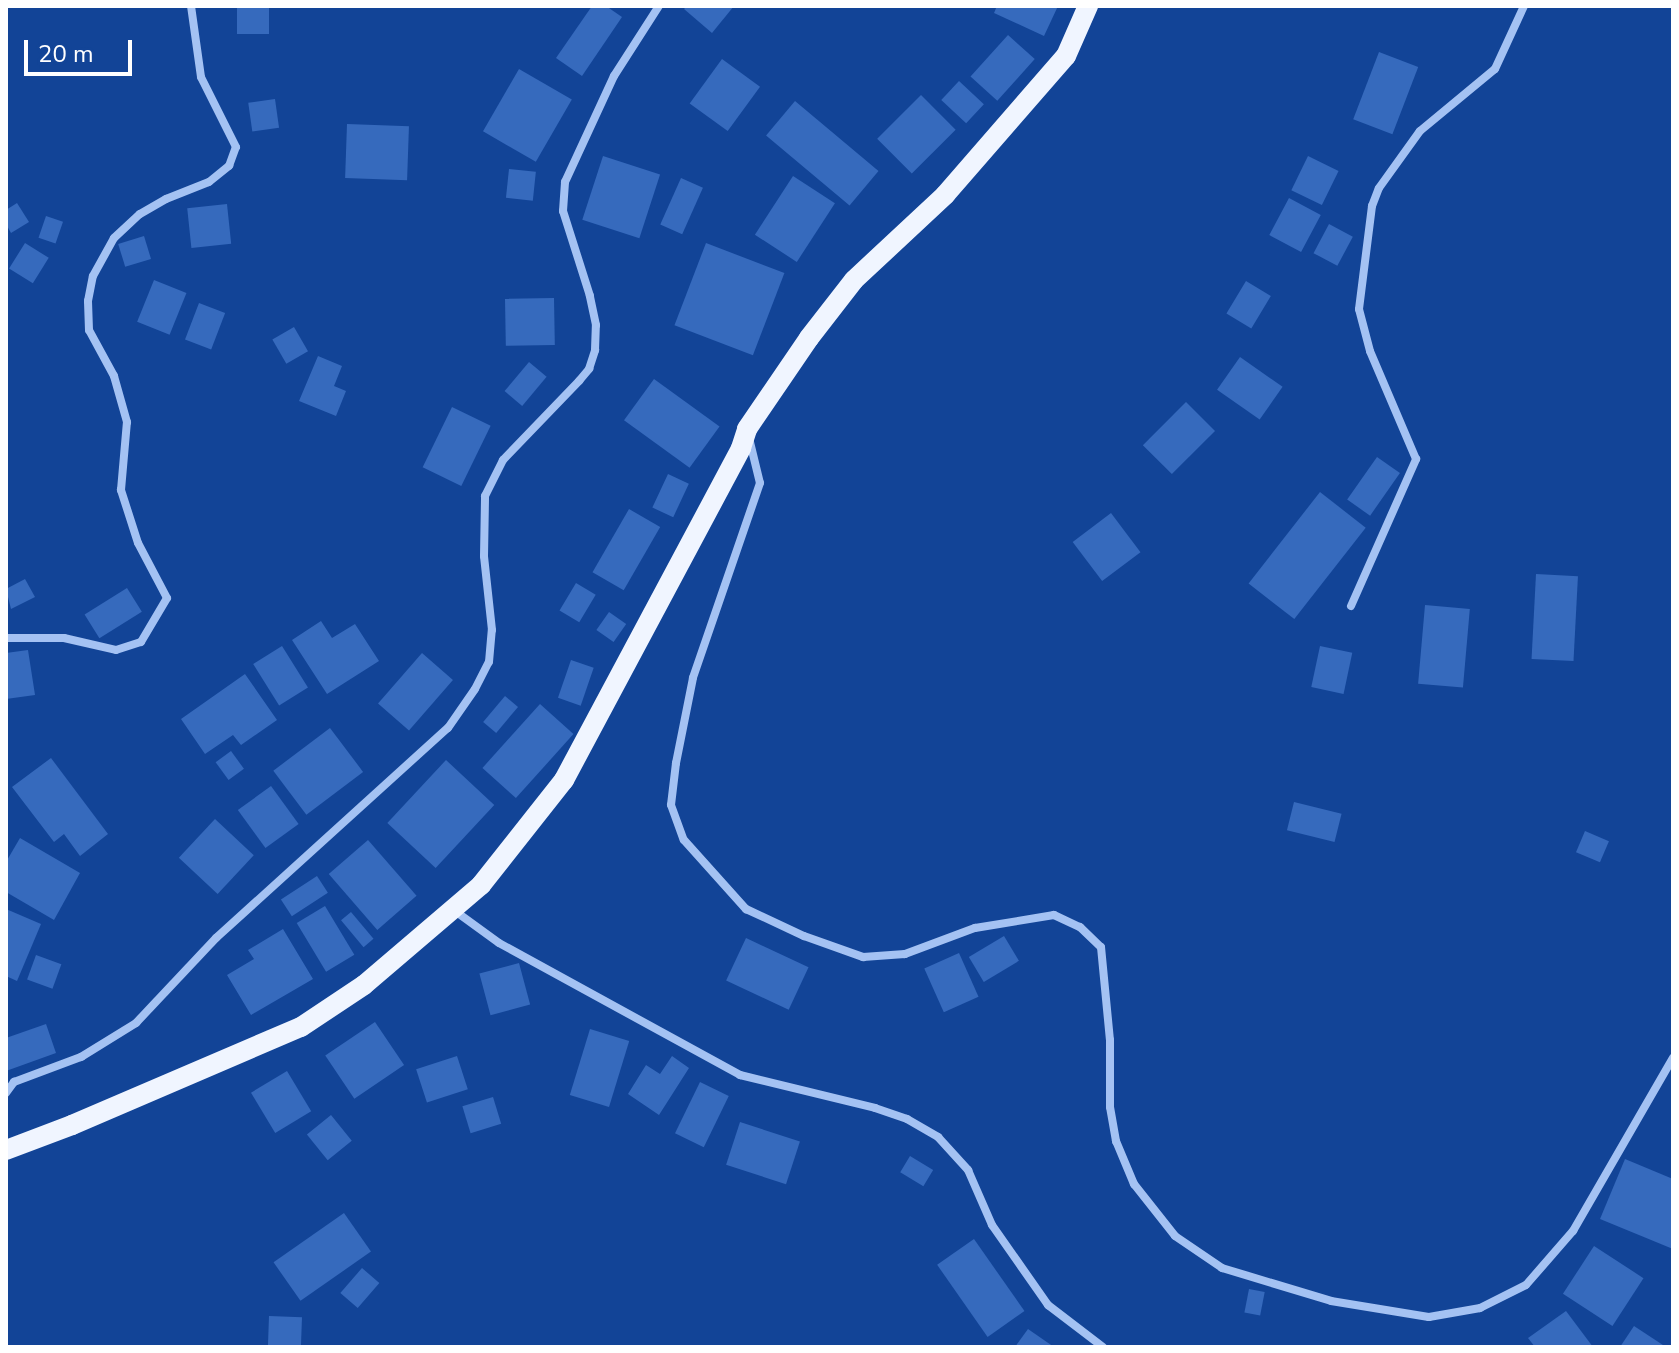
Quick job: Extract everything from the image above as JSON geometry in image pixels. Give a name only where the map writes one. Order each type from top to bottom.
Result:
[{"type":"main road","points":[[6,1150],[301,1027],[364,985],[481,885],[564,780],[741,448],[747,429],[809,338],[854,280],[945,195],[1066,56],[1088,6]]},
{"type":"street","points":[[6,638],[64,638],[116,650],[141,642],[167,598],[158,575],[138,543],[121,490],[127,422],[114,376],[89,330],[88,301],[93,276],[114,238],[140,214],[166,199],[209,182],[229,166],[236,147],[201,77],[191,6]]},
{"type":"street","points":[[6,1093],[14,1082],[81,1057],[136,1023],[216,938],[448,728],[475,689],[489,662],[492,630],[484,556],[485,496],[503,460],[579,381],[589,369],[595,350],[596,325],[590,296],[563,211],[565,182],[614,76],[659,6]]},
{"type":"street","points":[[1351,606],[1416,459],[1370,351],[1359,309],[1372,206],[1379,188],[1420,131],[1495,69],[1524,6]]},
{"type":"street","points":[[747,429],[760,483],[693,678],[671,805],[684,840],[746,909],[804,936],[863,957],[905,954],[975,928],[1054,915],[1080,927],[1101,947],[1110,1040],[1110,1107],[1116,1141],[1128,1170],[1134,1184],[1175,1236],[1222,1268],[1331,1301],[1429,1317],[1480,1308],[1526,1285],[1573,1231],[1673,1058]]},
{"type":"street","points":[[454,911],[499,943],[740,1075],[875,1108],[907,1119],[938,1137],[968,1170],[992,1225],[1048,1305],[1103,1347]]},
{"type":"building","points":[[237,6],[269,6],[269,34],[237,34]]},
{"type":"building","points":[[592,6],[606,6],[622,17],[582,76],[556,58]]},
{"type":"building","points":[[687,6],[734,6],[712,33],[684,9]]},
{"type":"building","points":[[997,6],[1058,6],[1044,36],[994,13]]},
{"type":"building","points":[[1008,35],[1035,59],[997,101],[971,77]]},
{"type":"building","points":[[1379,52],[1418,67],[1392,134],[1353,119]]},
{"type":"building","points":[[722,59],[760,87],[728,131],[690,103]]},
{"type":"building","points":[[519,69],[572,100],[536,162],[483,131]]},
{"type":"building","points":[[959,81],[984,104],[966,123],[941,100]]},
{"type":"building","points":[[921,95],[956,130],[912,173],[877,139]]},
{"type":"building","points":[[275,99],[279,128],[252,131],[248,103]]},
{"type":"building","points":[[795,101],[878,171],[850,206],[766,135]]},
{"type":"building","points":[[347,124],[409,126],[407,180],[345,178]]},
{"type":"building","points":[[603,156],[660,175],[639,238],[582,220]]},
{"type":"building","points":[[1308,156],[1339,171],[1322,205],[1291,190]]},
{"type":"building","points":[[509,169],[536,172],[533,201],[506,198]]},
{"type":"building","points":[[793,176],[835,203],[797,262],[755,235]]},
{"type":"building","points":[[681,178],[703,188],[682,234],[660,225]]},
{"type":"building","points":[[1289,198],[1321,215],[1301,252],[1269,235]]},
{"type":"building","points":[[17,203],[29,222],[11,233],[6,224],[6,210]]},
{"type":"building","points":[[227,204],[231,244],[191,248],[187,208]]},
{"type":"building","points":[[46,216],[63,222],[56,244],[39,238]]},
{"type":"building","points":[[1329,224],[1353,237],[1337,266],[1314,253]]},
{"type":"building","points":[[144,236],[151,259],[125,267],[118,244]]},
{"type":"building","points":[[25,243],[49,258],[33,283],[9,268]]},
{"type":"building","points":[[706,243],[784,273],[753,355],[674,325]]},
{"type":"building","points":[[154,280],[186,293],[170,335],[137,322]]},
{"type":"building","points":[[1246,281],[1271,296],[1251,329],[1226,314]]},
{"type":"building","points":[[554,298],[555,345],[506,346],[505,299]]},
{"type":"building","points":[[199,303],[225,313],[211,349],[185,339]]},
{"type":"building","points":[[294,327],[308,351],[286,364],[272,340]]},
{"type":"building","points":[[318,356],[342,366],[334,386],[346,391],[336,416],[299,401]]},
{"type":"building","points":[[1240,357],[1283,387],[1260,420],[1217,390]]},
{"type":"building","points":[[529,362],[547,377],[522,406],[505,391]]},
{"type":"building","points":[[654,379],[720,427],[690,468],[624,420]]},
{"type":"building","points":[[1186,402],[1215,431],[1172,474],[1143,445]]},
{"type":"building","points":[[452,407],[491,426],[461,486],[423,467]]},
{"type":"building","points":[[1377,457],[1400,473],[1370,516],[1347,500]]},
{"type":"building","points":[[668,474],[689,484],[673,517],[652,508]]},
{"type":"building","points":[[1320,492],[1366,528],[1294,619],[1249,583]]},
{"type":"building","points":[[629,509],[660,527],[624,590],[592,572]]},
{"type":"building","points":[[1111,513],[1140,552],[1102,581],[1073,542]]},
{"type":"building","points":[[1536,574],[1578,576],[1573,661],[1532,659]]},
{"type":"building","points":[[25,579],[35,597],[11,609],[6,589]]},
{"type":"building","points":[[576,583],[596,595],[579,622],[560,610]]},
{"type":"building","points":[[127,588],[142,612],[99,638],[85,614]]},
{"type":"building","points":[[1425,605],[1470,609],[1463,688],[1418,684]]},
{"type":"building","points":[[609,612],[626,624],[614,642],[596,630]]},
{"type":"building","points":[[321,621],[332,638],[355,624],[379,661],[327,694],[292,640]]},
{"type":"building","points":[[282,646],[308,688],[279,706],[253,664]]},
{"type":"building","points":[[1320,646],[1352,653],[1344,694],[1311,687]]},
{"type":"building","points":[[28,650],[35,695],[6,699],[6,653]]},
{"type":"building","points":[[422,653],[453,680],[409,730],[378,704]]},
{"type":"building","points":[[571,660],[594,668],[581,706],[558,698]]},
{"type":"building","points":[[245,674],[277,720],[241,745],[233,735],[205,754],[181,719]]},
{"type":"building","points":[[505,696],[518,707],[496,733],[483,722]]},
{"type":"building","points":[[540,704],[573,734],[516,798],[482,768]]},
{"type":"building","points":[[330,728],[363,772],[306,815],[273,771]]},
{"type":"building","points":[[231,751],[244,769],[229,780],[216,762]]},
{"type":"building","points":[[51,758],[108,834],[80,856],[64,834],[54,842],[12,787]]},
{"type":"building","points":[[446,760],[494,805],[436,868],[387,823]]},
{"type":"building","points":[[271,786],[299,824],[265,848],[238,810]]},
{"type":"building","points":[[1294,802],[1342,814],[1335,842],[1287,830]]},
{"type":"building","points":[[215,819],[254,855],[218,894],[179,858]]},
{"type":"building","points":[[1585,831],[1609,841],[1600,862],[1576,852]]},
{"type":"building","points":[[20,838],[80,873],[54,920],[6,892],[6,862]]},
{"type":"building","points":[[368,840],[417,896],[377,930],[329,874]]},
{"type":"building","points":[[317,876],[328,893],[292,916],[281,899]]},
{"type":"building","points":[[325,906],[354,955],[326,972],[297,923]]},
{"type":"building","points":[[6,909],[41,924],[17,981],[6,976]]},
{"type":"building","points":[[351,912],[373,939],[364,947],[341,920]]},
{"type":"building","points":[[283,929],[313,979],[251,1015],[227,975],[254,959],[248,950]]},
{"type":"building","points":[[1004,936],[1019,961],[984,982],[969,957]]},
{"type":"building","points":[[746,938],[809,967],[789,1010],[726,981]]},
{"type":"building","points":[[959,953],[979,997],[944,1012],[924,968]]},
{"type":"building","points":[[36,955],[61,964],[52,989],[27,979]]},
{"type":"building","points":[[519,963],[530,1005],[491,1015],[479,974]]},
{"type":"building","points":[[375,1022],[404,1065],[354,1099],[325,1056]]},
{"type":"building","points":[[46,1024],[56,1053],[6,1071],[6,1038]]},
{"type":"building","points":[[590,1029],[629,1041],[609,1107],[570,1095]]},
{"type":"building","points":[[457,1056],[468,1089],[427,1103],[416,1069]]},
{"type":"building","points":[[672,1056],[689,1068],[659,1115],[628,1094],[646,1065],[660,1074]]},
{"type":"building","points":[[287,1071],[311,1111],[275,1133],[251,1093]]},
{"type":"building","points":[[700,1082],[729,1096],[704,1147],[675,1133]]},
{"type":"building","points":[[493,1097],[501,1124],[471,1133],[462,1106]]},
{"type":"building","points":[[331,1115],[352,1141],[328,1160],[307,1135]]},
{"type":"building","points":[[740,1122],[800,1141],[786,1184],[726,1165]]},
{"type":"building","points":[[910,1156],[933,1170],[923,1186],[900,1172]]},
{"type":"building","points":[[1625,1159],[1673,1179],[1673,1249],[1600,1219]]},
{"type":"building","points":[[344,1213],[371,1252],[301,1301],[274,1262]]},
{"type":"building","points":[[974,1239],[1024,1311],[988,1337],[937,1265]]},
{"type":"building","points":[[1594,1246],[1643,1278],[1612,1326],[1563,1294]]},
{"type":"building","points":[[362,1268],[379,1283],[358,1308],[340,1293]]},
{"type":"building","points":[[1249,1289],[1265,1292],[1260,1316],[1244,1313]]},
{"type":"building","points":[[1566,1311],[1593,1347],[1535,1347],[1528,1338]]},
{"type":"building","points":[[269,1316],[302,1317],[301,1347],[268,1347]]},
{"type":"building","points":[[1634,1326],[1666,1347],[1620,1347]]},
{"type":"building","points":[[1028,1329],[1054,1347],[1015,1347]]}]
